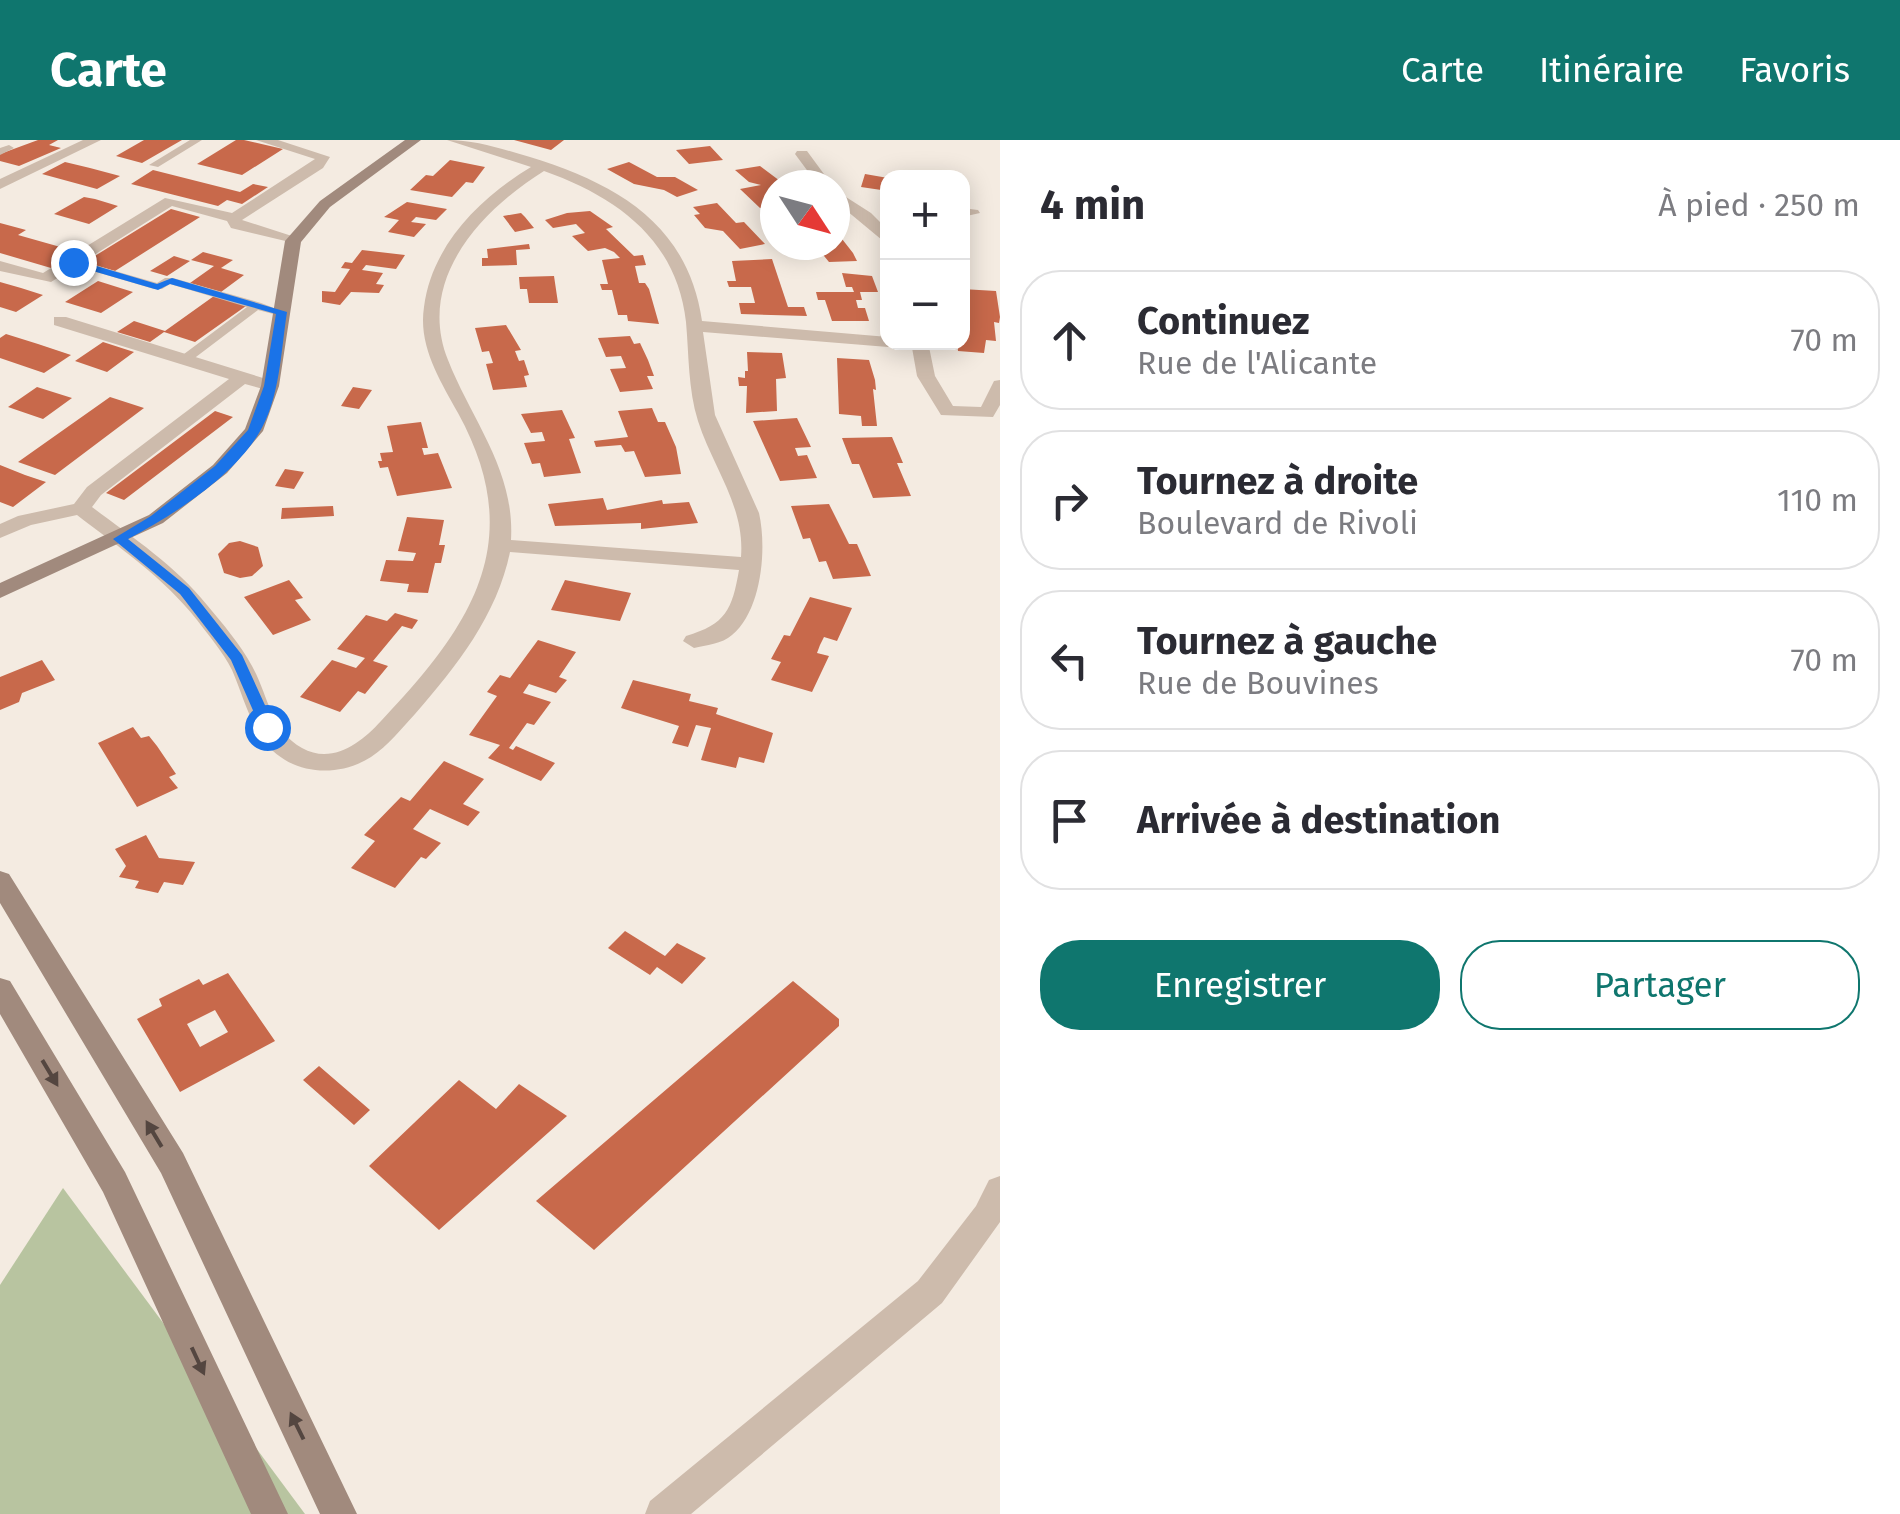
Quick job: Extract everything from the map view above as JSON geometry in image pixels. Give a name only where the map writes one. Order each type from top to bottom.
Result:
[{"type":"street","points":[[0,185],[94,140]]},
{"type":"street","points":[[0,266],[45,279],[170,202],[234,218],[318,165],[322,157],[263,140]]},
{"type":"street","points":[[0,591],[156,519],[220,468],[254,431],[270,386],[293,241],[325,204],[414,140]]},
{"type":"street","points":[[454,140],[541,166],[595,188],[630,210],[661,237],[680,267],[694,302],[698,326],[696,369],[702,398],[728,472],[750,518],[750,564],[742,605],[723,632],[694,641]]},
{"type":"street","points":[[802,154],[813,170]]},
{"type":"street","points":[[82,508],[184,591],[237,659],[267,727],[286,750],[318,766],[356,756],[379,739],[446,660],[487,596],[502,544],[496,489],[483,442],[442,367],[430,334],[431,306],[439,273],[459,239],[511,184],[541,166]]},
{"type":"street","points":[[850,205],[880,231]]},
{"type":"street","points":[[866,216],[880,215]]},
{"type":"street","points":[[234,218],[236,225],[293,241]]},
{"type":"street","points":[[60,322],[270,386]]},
{"type":"street","points":[[698,326],[880,341]]},
{"type":"street","points":[[920,350],[926,376],[947,411],[987,413],[1000,385]]},
{"type":"street","points":[[0,532],[25,520],[82,508],[94,491],[242,378]]},
{"type":"street","points":[[502,544],[750,564]]},
{"type":"street","points":[[0,880],[172,1163],[340,1514]]},
{"type":"street","points":[[0,989],[114,1182],[270,1514]]},
{"type":"street","points":[[663,1514],[930,1292],[987,1216],[1000,1190]]},
{"type":"lane","points":[[154,165],[197,140]]},
{"type":"lane","points":[[73,262],[158,287],[169,280],[281,312]]},
{"type":"lane","points":[[184,360],[257,306]]},
{"type":"green space","points":[[63,1188],[305,1514],[0,1514],[0,1285]]},
{"type":"building","points":[[38,140],[58,140],[49,145],[61,148],[19,166],[0,161],[0,154]]},
{"type":"building","points":[[144,140],[182,140],[142,163],[116,156]]},
{"type":"building","points":[[236,140],[283,149],[242,175],[197,164]]},
{"type":"building","points":[[514,140],[564,140],[551,150]]},
{"type":"building","points":[[710,146],[723,160],[689,164],[676,150]]},
{"type":"building","points":[[450,160],[485,167],[473,183],[466,182],[452,197],[410,190],[426,175],[433,176]]},
{"type":"building","points":[[65,162],[120,176],[97,189],[42,174]]},
{"type":"building","points":[[629,162],[657,177],[675,177],[698,190],[677,197],[634,184],[607,169]]},
{"type":"building","points":[[760,166],[765,170],[760,170],[760,185],[749,182],[735,170]]},
{"type":"building","points":[[153,170],[240,192],[253,184],[268,187],[242,204],[227,200],[218,206],[131,184]]},
{"type":"building","points":[[865,174],[880,177],[880,190],[861,187]]},
{"type":"building","points":[[760,185],[760,208],[740,189]]},
{"type":"building","points":[[84,197],[118,206],[89,224],[54,214]]},
{"type":"building","points":[[407,202],[447,209],[436,220],[416,217],[411,222],[426,224],[414,237],[388,232],[399,220],[384,217]]},
{"type":"building","points":[[717,203],[736,223],[744,222],[760,239],[760,245],[740,249],[723,231],[705,228],[694,215],[700,214],[693,207]]},
{"type":"building","points":[[171,209],[200,217],[115,271],[85,262]]},
{"type":"building","points":[[590,211],[613,227],[606,229],[634,256],[643,255],[646,265],[635,266],[639,283],[645,283],[649,289],[659,324],[628,321],[627,315],[618,315],[612,290],[602,290],[600,284],[608,284],[602,260],[620,258],[614,252],[605,248],[588,251],[572,236],[585,233],[576,224],[553,228],[545,220]]},
{"type":"building","points":[[521,213],[534,228],[515,232],[503,216]]},
{"type":"building","points":[[0,223],[26,230],[18,235],[78,252],[51,268],[0,253]]},
{"type":"building","points":[[529,244],[530,249],[516,250],[517,265],[482,266],[482,258],[488,258],[487,249]]},
{"type":"building","points":[[850,249],[857,261],[829,262],[850,260]]},
{"type":"building","points":[[362,250],[405,255],[396,269],[366,265],[362,270],[383,273],[376,284],[384,285],[379,293],[351,292],[340,305],[322,302],[322,291],[335,292],[350,269],[341,268],[345,262],[352,263]]},
{"type":"building","points":[[203,252],[233,260],[221,268],[244,275],[221,292],[190,283],[214,266],[191,260]]},
{"type":"building","points":[[174,256],[190,261],[167,276],[150,271]]},
{"type":"building","points":[[772,260],[788,307],[804,307],[807,316],[741,314],[739,303],[755,303],[751,287],[729,287],[727,281],[736,281],[732,261]]},
{"type":"building","points":[[842,273],[872,276],[878,292],[860,292],[862,300],[856,300],[858,308],[865,308],[869,321],[832,321],[825,300],[818,300],[816,292],[854,292],[852,287],[846,287]]},
{"type":"building","points":[[554,276],[558,303],[529,303],[527,289],[520,289],[519,277]]},
{"type":"building","points":[[98,281],[133,292],[101,313],[65,302]]},
{"type":"building","points":[[0,282],[43,295],[16,312],[0,307]]},
{"type":"building","points":[[970,289],[996,291],[1000,317],[999,323],[994,322],[996,341],[986,340],[984,353],[958,351],[970,350]]},
{"type":"building","points":[[214,296],[246,306],[195,342],[164,332],[150,342],[117,332],[134,321],[165,331]]},
{"type":"building","points":[[506,325],[521,350],[515,351],[519,361],[524,360],[529,375],[524,376],[527,387],[493,390],[486,364],[493,363],[489,351],[482,352],[475,328]]},
{"type":"building","points":[[6,334],[71,355],[44,373],[0,358],[0,338]]},
{"type":"building","points":[[630,336],[634,344],[640,343],[648,360],[654,376],[647,376],[653,389],[620,392],[610,369],[626,368],[621,356],[606,357],[598,338]]},
{"type":"building","points":[[103,342],[134,352],[107,372],[75,361]]},
{"type":"building","points":[[747,352],[782,353],[786,378],[776,379],[777,411],[746,413],[747,386],[739,386],[738,377],[745,378],[748,371]]},
{"type":"building","points":[[837,358],[869,360],[875,380],[877,426],[862,426],[861,416],[839,414]]},
{"type":"building","points":[[37,387],[72,398],[43,419],[8,407]]},
{"type":"building","points":[[353,387],[372,390],[359,409],[341,406]]},
{"type":"building","points":[[110,397],[144,408],[55,475],[18,462]]},
{"type":"building","points":[[652,408],[658,422],[665,422],[676,447],[681,474],[645,477],[634,451],[625,452],[621,445],[596,447],[594,441],[628,437],[618,411]]},
{"type":"building","points":[[562,410],[575,438],[569,439],[581,473],[544,477],[540,463],[532,464],[524,443],[545,441],[542,432],[531,433],[521,414]]},
{"type":"building","points":[[215,411],[233,417],[124,500],[106,493]]},
{"type":"building","points":[[797,418],[811,447],[795,448],[798,456],[807,455],[817,478],[780,481],[753,421]]},
{"type":"building","points":[[421,422],[428,448],[422,448],[424,455],[438,453],[452,488],[397,496],[388,467],[380,468],[378,461],[382,461],[380,453],[393,452],[387,426]]},
{"type":"building","points":[[892,437],[903,463],[897,463],[911,496],[873,498],[859,464],[852,464],[842,438]]},
{"type":"building","points":[[0,465],[46,482],[13,507],[0,502]]},
{"type":"building","points":[[285,469],[304,472],[294,489],[275,486]]},
{"type":"building","points":[[603,498],[607,510],[662,500],[663,504],[689,502],[698,523],[641,529],[641,523],[555,526],[548,504]]},
{"type":"building","points":[[829,504],[849,544],[857,544],[871,576],[833,579],[826,561],[819,562],[810,538],[803,539],[791,506]]},
{"type":"building","points":[[333,506],[334,516],[281,519],[282,508]]},
{"type":"building","points":[[407,517],[444,520],[439,545],[445,545],[441,563],[435,563],[428,593],[407,592],[409,584],[380,581],[386,560],[413,561],[416,553],[398,551]]},
{"type":"building","points":[[240,541],[258,547],[263,566],[252,576],[240,578],[224,573],[218,554],[229,543]]},
{"type":"building","points":[[289,580],[303,598],[295,600],[311,620],[273,635],[244,597]]},
{"type":"building","points":[[565,580],[631,593],[620,621],[551,610]]},
{"type":"building","points":[[810,597],[852,608],[837,641],[824,637],[820,645],[817,653],[829,656],[812,692],[771,680],[781,662],[771,659],[784,635],[790,636]]},
{"type":"building","points":[[395,613],[418,620],[412,629],[402,626],[373,661],[388,666],[365,694],[358,691],[340,712],[300,697],[332,660],[356,668],[365,658],[337,649],[366,615],[387,621]]},
{"type":"building","points":[[538,640],[576,652],[559,677],[567,680],[556,693],[529,684],[523,693],[551,702],[534,725],[527,723],[509,748],[513,750],[516,746],[555,763],[541,781],[488,758],[500,745],[469,735],[497,696],[487,692],[500,675],[510,678]]},
{"type":"building","points":[[42,660],[55,680],[22,693],[19,702],[0,710],[0,677]]},
{"type":"building","points":[[633,680],[691,694],[689,701],[718,708],[716,714],[773,733],[764,763],[739,757],[736,768],[701,760],[711,728],[696,725],[688,747],[672,743],[679,726],[621,708]]},
{"type":"building","points":[[133,727],[141,738],[149,736],[157,746],[176,774],[169,777],[178,788],[137,807],[98,743]]},
{"type":"building","points":[[444,761],[484,779],[463,804],[480,812],[468,826],[430,809],[413,829],[441,843],[426,859],[421,857],[395,888],[351,868],[375,841],[364,835],[401,797],[410,801]]},
{"type":"building","points":[[146,835],[159,858],[195,862],[183,885],[164,882],[158,893],[135,888],[139,881],[119,877],[126,866],[115,849]]},
{"type":"building","points":[[625,931],[665,956],[677,943],[706,958],[682,984],[657,967],[650,975],[608,948]]},
{"type":"building","points":[[228,973],[275,1041],[180,1092],[137,1019],[162,1006],[159,999],[199,979],[203,985]],"holes":[[[215,1010],[228,1032],[200,1047],[187,1024]]]},
{"type":"building","points":[[793,981],[839,1019],[839,1026],[594,1250],[536,1201]]},
{"type":"building","points":[[319,1066],[370,1110],[354,1125],[303,1080]]},
{"type":"building","points":[[459,1080],[496,1109],[519,1084],[567,1116],[439,1230],[369,1166]]},
{"type":"route","points":[[73,262],[158,287],[169,280],[281,312],[270,386],[254,431],[220,468],[156,519],[119,539],[184,591],[237,659],[267,727]]}]
